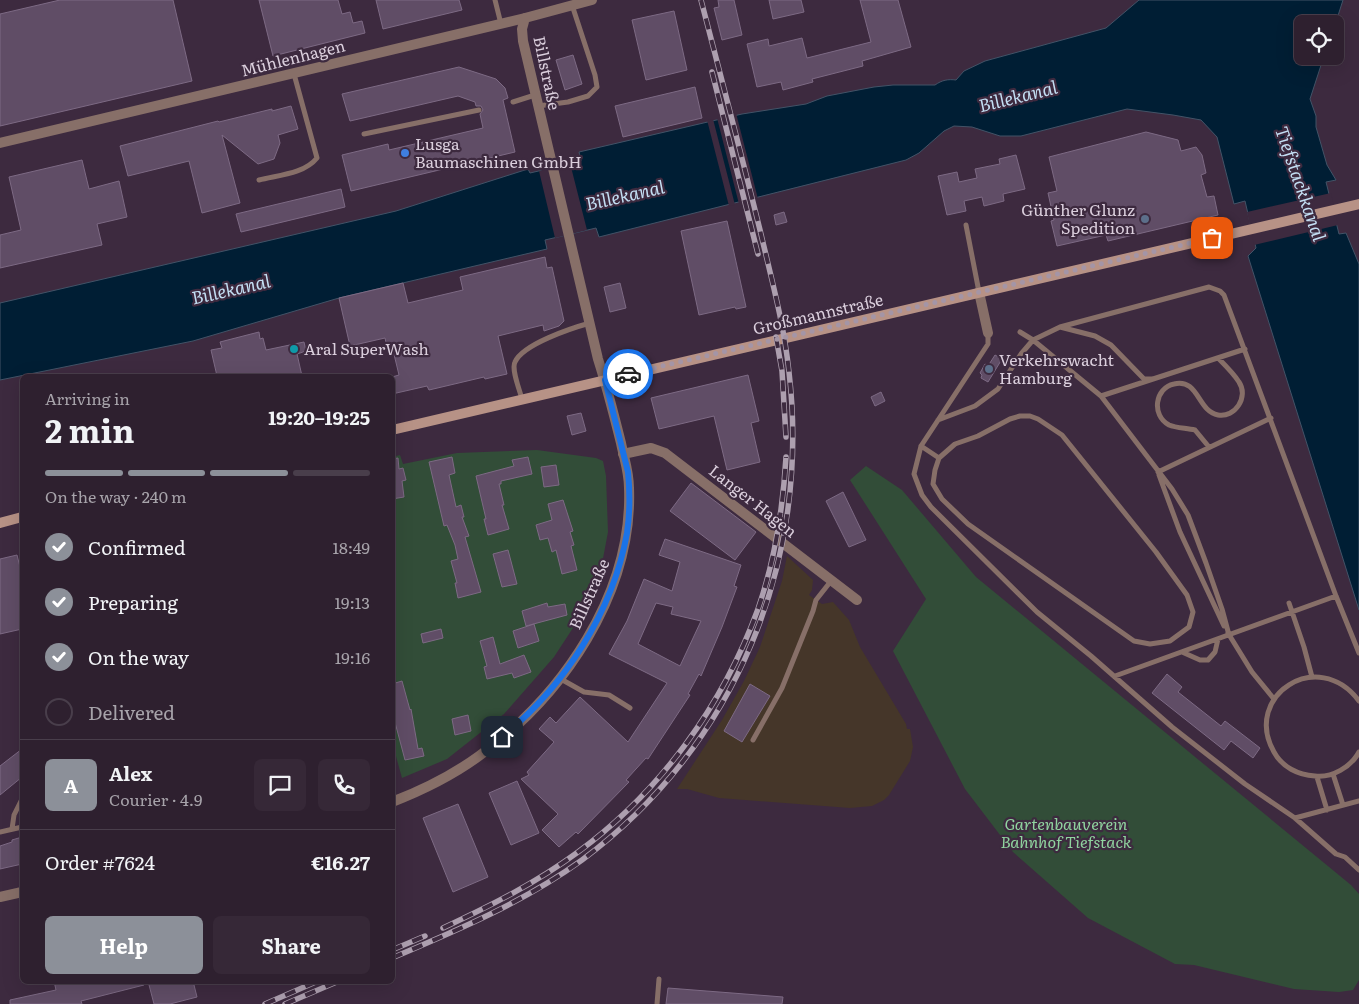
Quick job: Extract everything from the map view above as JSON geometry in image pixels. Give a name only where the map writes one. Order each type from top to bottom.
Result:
[{"type":"main road","name":"Großmannstraße","points":[[395,429],[1359,204]]},
{"type":"main road","points":[[0,523],[20,518]]},
{"type":"street","name":"Mühlenhagen","points":[[0,143],[501,24],[592,0]]},
{"type":"street","name":"Billstraße","points":[[395,801],[438,780],[480,755],[513,728],[538,703],[580,649],[598,618],[616,576],[627,532],[629,505],[628,472],[590,323],[523,40],[522,29],[525,18]]},
{"type":"street","points":[[979,292],[988,333]]},
{"type":"street","name":"Langer Hagen","points":[[623,454],[652,448],[665,453],[857,600]]},
{"type":"street","points":[[0,897],[20,892]]},
{"type":"lane","points":[[495,0],[501,24]]},
{"type":"lane","points":[[538,106],[568,102],[588,96],[597,86],[572,5]]},
{"type":"lane","points":[[259,180],[302,170],[312,164],[317,158],[294,74]]},
{"type":"lane","points":[[513,102],[536,94]]},
{"type":"lane","points":[[364,134],[479,110]]},
{"type":"lane","points":[[966,225],[979,292]]},
{"type":"lane","points":[[938,420],[975,406],[998,389],[1020,354],[1033,340],[1060,327],[1209,287],[1220,291],[1224,295],[1245,349],[1336,596],[1359,653]]},
{"type":"lane","points":[[522,400],[514,368],[515,361],[523,353],[542,341],[570,328],[590,323]]},
{"type":"lane","points":[[1060,327],[1094,336],[1111,345],[1144,378],[1152,378]]},
{"type":"lane","points":[[1020,332],[1033,340],[1101,396],[1172,489],[1188,515],[1222,609],[1229,635]]},
{"type":"lane","points":[[988,333],[988,344],[921,446],[914,474],[922,495],[946,524],[1038,612],[1115,676],[1172,727],[1212,759],[1294,818],[1336,854],[1345,858],[1359,870]]},
{"type":"lane","points":[[1101,396],[1245,349]]},
{"type":"lane","points":[[1209,447],[1195,430],[1176,427],[1164,422],[1158,412],[1157,400],[1169,385],[1182,383],[1192,388],[1206,409],[1211,413],[1222,415],[1235,410],[1242,400],[1242,387],[1219,359]]},
{"type":"lane","points":[[1030,416],[1050,426],[1068,443],[1156,552],[1187,595],[1193,612],[1189,627],[1170,641],[1150,644],[1134,641],[968,524],[956,513],[942,499],[933,484],[939,458],[955,444],[978,436],[1010,419],[1030,416]]},
{"type":"lane","points":[[1158,472],[1271,418]]},
{"type":"lane","points":[[921,446],[939,458]]},
{"type":"lane","points":[[1158,472],[1180,532],[1229,635],[1252,672],[1274,699]]},
{"type":"lane","points":[[753,740],[782,688],[816,600],[831,581]]},
{"type":"lane","points":[[1115,676],[1336,596]]},
{"type":"lane","points":[[1289,602],[1312,677]]},
{"type":"lane","points":[[1182,652],[1200,660],[1208,660],[1215,652],[1218,639]]},
{"type":"lane","points":[[1359,701],[1352,691],[1340,683],[1327,678],[1312,677],[1301,679],[1282,690],[1274,699],[1268,713],[1266,729],[1269,744],[1277,758],[1288,768],[1302,775],[1318,777],[1333,774],[1346,767],[1359,752]]},
{"type":"lane","points":[[559,678],[584,692],[609,695],[630,708]]},
{"type":"lane","points":[[1333,774],[1343,805]]},
{"type":"lane","points":[[1318,777],[1327,810]]},
{"type":"lane","points":[[1294,818],[1359,801]]},
{"type":"lane","points":[[12,829],[14,815],[20,803]]},
{"type":"lane","points":[[0,832],[20,827]]},
{"type":"lane","points":[[658,1004],[659,979]]},
{"type":"shaded area","points":[[787,556],[813,580],[812,590],[809,595],[822,604],[833,602],[849,620],[860,647],[906,724],[907,729],[910,729],[913,747],[910,761],[889,795],[872,806],[850,808],[719,798],[687,789],[677,789],[722,720],[744,681],[760,647],[782,581]]},
{"type":"green space","points":[[537,450],[596,458],[603,461],[606,476],[608,532],[601,569],[586,608],[554,657],[504,714],[447,759],[402,778],[395,753],[395,456],[400,455],[403,464],[457,453]]},
{"type":"green space","name":"Gartenbauverein Bahnhof Tiefstack","points":[[866,466],[902,490],[976,577],[1351,885],[1359,894],[1359,980],[1353,990],[1339,992],[1294,989],[1194,965],[1175,964],[1088,918],[1013,852],[965,789],[893,651],[926,599],[850,480]]},
{"type":"water","points":[[1139,0],[1343,0],[1338,15],[1294,15],[1294,65],[1321,65],[1310,99],[1316,116],[1316,127],[1327,165],[1336,180],[1326,182],[1339,234],[1346,233],[1359,264],[1359,610],[1248,256],[1256,248],[1245,201],[1234,204],[1217,137],[1201,120],[1173,115],[1127,109],[1021,136],[1000,136],[972,127],[954,126],[944,131],[919,153],[906,160],[599,237],[596,228],[545,240],[547,249],[339,298],[193,341],[30,374],[20,374],[20,376],[0,380],[0,303],[396,211],[528,169],[530,173],[581,161],[579,152],[742,114],[806,104],[827,96],[874,87],[935,85],[945,80],[956,80],[964,71],[985,61],[1106,28]]},
{"type":"pier","points":[[736,113],[758,199],[739,204],[717,118]]},
{"type":"pier","points":[[713,119],[735,205],[729,206],[707,120]]},
{"type":"pier","points":[[570,163],[587,230],[555,238],[539,171]]},
{"type":"pier","points":[[1331,193],[1338,225],[1254,245],[1247,212]]},
{"type":"building","points":[[60,0],[173,0],[192,81],[0,126],[0,14]]},
{"type":"building","points":[[259,0],[338,0],[342,14],[350,12],[353,23],[362,21],[365,33],[273,56]]},
{"type":"building","points":[[376,0],[459,0],[462,10],[383,29]]},
{"type":"building","points":[[718,0],[734,0],[742,35],[722,40],[714,8],[719,7]]},
{"type":"building","points":[[769,0],[801,0],[804,12],[773,19]]},
{"type":"building","points":[[860,0],[898,0],[911,47],[862,61],[863,66],[812,79],[813,82],[783,90],[781,82],[757,87],[747,44],[768,39],[769,46],[802,38],[807,58],[871,42]]},
{"type":"building","points":[[674,11],[687,70],[646,80],[632,20]]},
{"type":"building","points":[[573,55],[582,84],[565,90],[556,60]]},
{"type":"building","points":[[459,67],[496,79],[505,88],[508,98],[503,100],[515,152],[351,191],[342,155],[388,144],[389,150],[483,128],[480,114],[483,110],[481,106],[476,106],[475,102],[458,96],[350,121],[342,94]]},
{"type":"building","points":[[695,87],[702,118],[623,137],[615,106]]},
{"type":"building","points":[[291,106],[298,129],[278,135],[280,143],[274,159],[258,164],[222,135],[240,203],[202,213],[189,161],[128,176],[120,146],[218,121]]},
{"type":"building","points":[[1146,132],[1178,140],[1181,151],[1196,147],[1202,155],[1206,173],[1201,175],[1207,197],[1214,196],[1218,215],[1108,241],[1106,235],[1057,246],[1051,221],[1054,220],[1048,193],[1057,191],[1049,157]]},
{"type":"building","points":[[1016,155],[1025,189],[1003,194],[1004,201],[984,206],[982,197],[964,201],[966,211],[947,215],[938,176],[957,172],[959,182],[977,178],[975,169],[1000,164],[999,159]]},
{"type":"building","points":[[82,160],[89,189],[119,181],[127,217],[97,224],[102,245],[0,268],[0,235],[21,230],[9,177]]},
{"type":"building","points":[[341,189],[345,207],[241,232],[236,214]]},
{"type":"building","points":[[784,212],[787,222],[776,225],[774,215]]},
{"type":"building","points":[[727,221],[746,307],[736,309],[735,307],[699,315],[681,231]]},
{"type":"building","points":[[545,257],[547,268],[552,267],[564,321],[559,326],[544,331],[543,325],[498,336],[507,374],[485,379],[484,377],[429,390],[427,386],[395,393],[395,376],[399,375],[392,346],[387,347],[385,338],[350,346],[339,298],[403,283],[408,303],[463,290],[460,277]]},
{"type":"building","points":[[620,283],[626,308],[610,312],[604,287]]},
{"type":"building","points":[[259,332],[260,339],[263,338],[266,350],[304,342],[306,351],[297,354],[302,374],[217,374],[211,350],[222,348],[220,342]]},
{"type":"building","name":"Verkehrswacht Hamburg","points":[[995,355],[1002,359],[988,382],[981,378],[982,375],[980,373],[985,364],[988,366]]},
{"type":"building","points":[[748,375],[759,421],[751,423],[760,462],[727,470],[714,416],[659,429],[651,398]]},
{"type":"building","points":[[881,392],[885,401],[875,406],[871,397]]},
{"type":"building","points":[[581,413],[586,431],[572,435],[567,416]]},
{"type":"building","points":[[452,457],[455,473],[449,475],[456,507],[461,505],[464,517],[462,517],[469,536],[465,537],[481,592],[458,598],[455,583],[457,583],[451,561],[458,559],[447,525],[444,526],[429,462]]},
{"type":"building","points":[[528,457],[532,474],[501,481],[501,484],[499,484],[504,505],[502,505],[509,529],[488,535],[476,476],[514,466],[512,460]]},
{"type":"building","points":[[395,458],[398,458],[399,469],[403,468],[406,480],[402,481],[404,497],[395,498]]},
{"type":"building","points":[[556,465],[559,485],[544,487],[541,467]]},
{"type":"building","points":[[691,483],[756,532],[735,560],[670,511]]},
{"type":"building","points":[[843,492],[866,540],[849,547],[826,501]]},
{"type":"building","points":[[563,500],[573,531],[570,532],[574,545],[571,546],[577,570],[562,574],[556,550],[552,552],[548,538],[540,540],[536,525],[552,520],[548,504]]},
{"type":"building","points":[[665,539],[741,565],[734,586],[737,587],[701,676],[699,674],[688,694],[690,695],[648,759],[646,758],[626,780],[629,782],[578,834],[576,832],[559,847],[542,830],[558,814],[521,779],[529,775],[527,772],[554,742],[539,729],[550,717],[556,723],[580,697],[628,742],[667,683],[609,654],[627,621],[644,579],[672,591],[680,562],[659,555]],"holes":[[[656,603],[673,607],[671,614],[701,621],[680,666],[638,644]]]},
{"type":"building","points":[[508,550],[517,584],[502,587],[493,554]]},
{"type":"building","points":[[17,555],[20,567],[20,629],[0,634],[0,559]]},
{"type":"building","points":[[547,603],[548,607],[565,604],[567,615],[526,626],[522,611]]},
{"type":"building","points":[[534,624],[539,641],[518,648],[513,631]]},
{"type":"building","points":[[441,629],[443,638],[423,643],[421,634]]},
{"type":"building","points":[[493,637],[500,664],[524,655],[531,672],[514,678],[512,673],[487,679],[484,667],[487,666],[480,641]]},
{"type":"building","points":[[1167,674],[1182,687],[1178,692],[1221,726],[1225,721],[1260,748],[1253,758],[1231,741],[1224,750],[1152,693]]},
{"type":"building","points":[[402,681],[411,709],[418,749],[422,748],[424,756],[405,760],[395,722],[395,683]]},
{"type":"building","points":[[750,684],[770,696],[742,742],[724,731]]},
{"type":"building","points":[[468,715],[471,731],[455,735],[452,719]]},
{"type":"building","points":[[20,751],[20,779],[0,795],[0,766]]},
{"type":"building","points":[[517,781],[539,833],[511,845],[489,793]]},
{"type":"building","points":[[458,804],[488,877],[453,892],[423,818]]},
{"type":"building","points":[[20,838],[20,864],[0,869],[0,846],[12,842],[12,840]]},
{"type":"building","points":[[55,984],[144,984],[81,1001],[82,1004],[10,1004],[10,1000],[56,990]]},
{"type":"building","points":[[149,984],[194,984],[197,997],[170,1004],[154,1004]]},
{"type":"building","points":[[668,988],[783,997],[782,1004],[666,1004]]},
{"type":"railway","points":[[395,957],[466,926],[537,889],[582,860],[636,814],[682,762],[721,705],[751,644],[774,579],[788,512],[793,442],[787,354],[777,301],[760,230],[701,0]]},
{"type":"railway","points":[[712,72],[758,254]]},
{"type":"railway","points":[[776,337],[782,371],[786,437]]},
{"type":"railway","points":[[443,928],[546,874],[578,852],[636,802],[686,744],[708,712],[727,679],[744,645],[758,609],[769,572],[777,534],[786,457]]},
{"type":"railway","points":[[395,949],[425,936]]},
{"type":"railway","points":[[265,1004],[311,984]]},
{"type":"railway","points":[[285,1004],[332,984]]},
{"type":"way so far","points":[[628,374],[1212,238]]},
{"type":"place","name":"Lusga Baumaschinen GmbH","points":[[405,153]]},
{"type":"place","name":"Günther Glunz Spedition","points":[[1145,219]]},
{"type":"place","name":"Aral SuperWash","points":[[294,349]]},
{"type":"place","name":"Verkehrswacht Hamburg","points":[[989,369]]},
{"type":"route","points":[[502,737],[538,703],[580,649],[598,618],[616,576],[627,532],[629,486],[628,472],[605,380],[628,374]]},
{"type":"water label","name":"Billekanal","points":[[1018,97]]},
{"type":"water label","name":"Tiefstackkanal","points":[[1300,184]]},
{"type":"water label","name":"Billekanal","points":[[625,196]]},
{"type":"water label","name":"Billekanal","points":[[231,290]]}]
